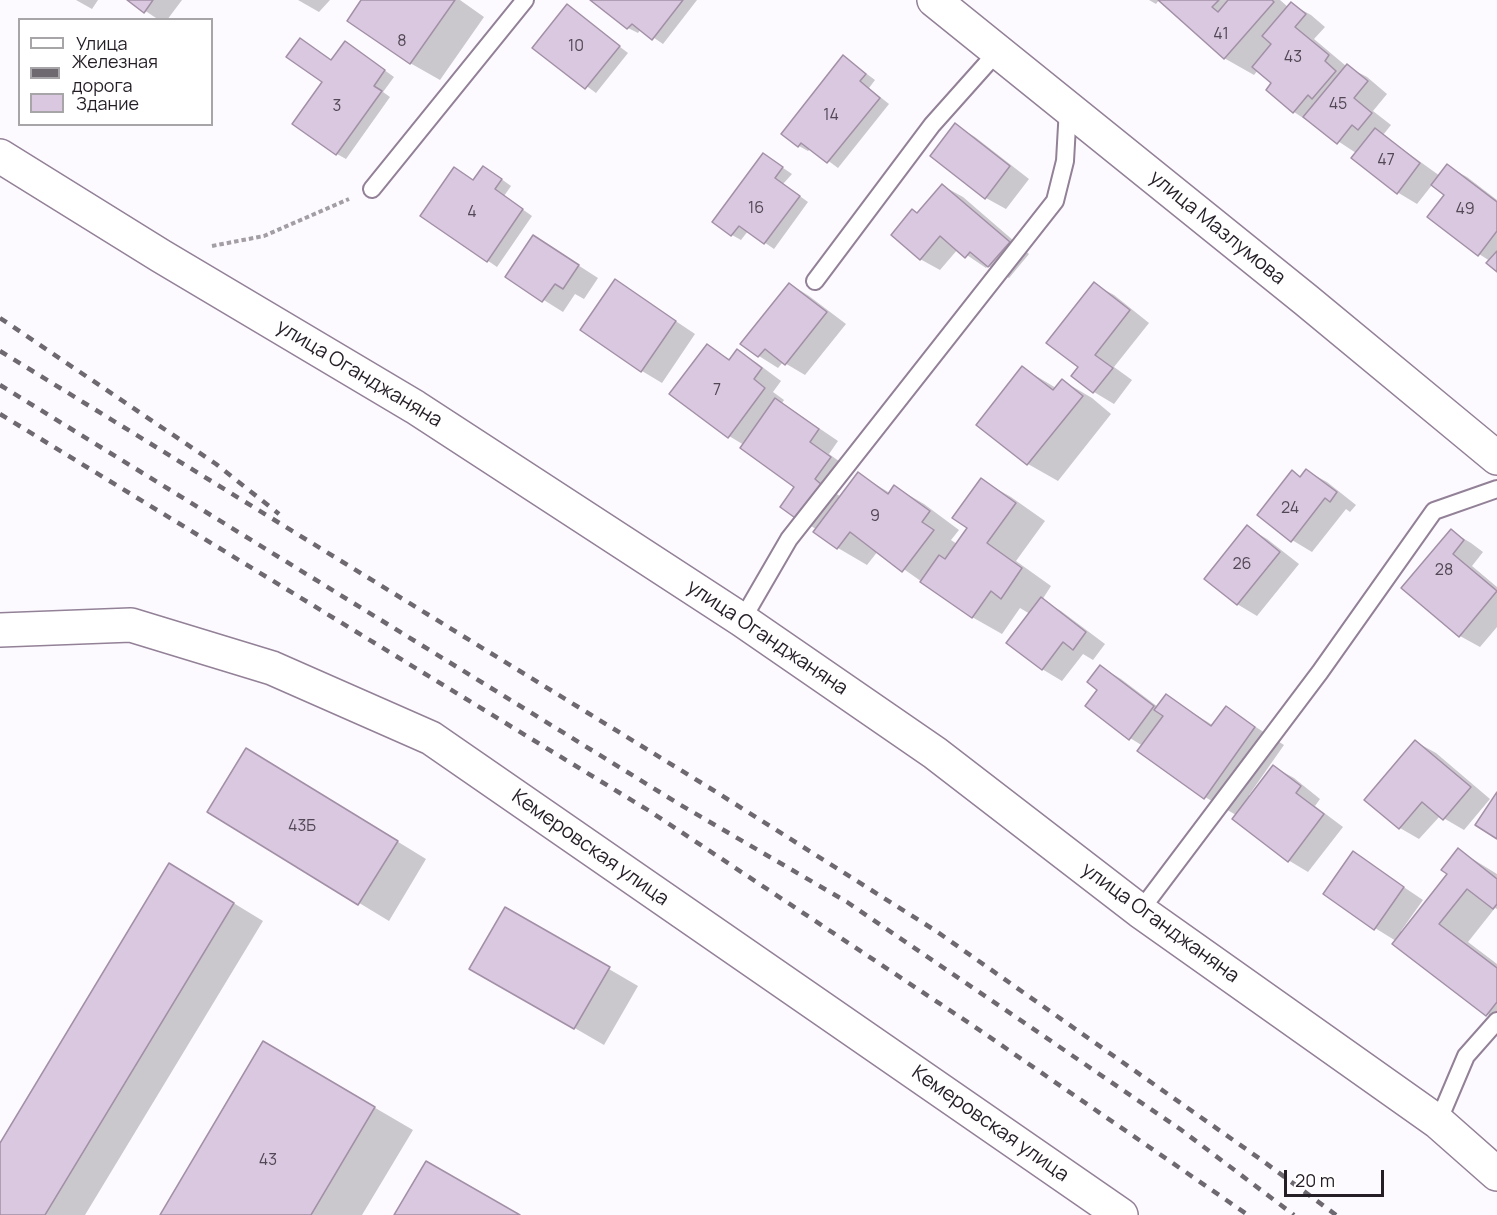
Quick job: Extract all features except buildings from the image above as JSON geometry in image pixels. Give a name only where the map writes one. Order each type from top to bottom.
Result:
[{"type":"street","name":"улица Мазлумова","points":[[934,0],[1306,300],[1497,458]]},
{"type":"street","name":"улица Оганджаняна","points":[[0,156],[161,256],[415,407],[742,620],[935,753],[1140,910],[1437,1122],[1497,1174]]},
{"type":"street","name":"Кемеровская улица","points":[[0,630],[131,625],[272,668],[431,738],[1120,1215]]},
{"type":"lane","points":[[372,189],[525,0]]},
{"type":"lane","points":[[815,281],[933,125],[998,51]]},
{"type":"lane","points":[[742,620],[789,540],[1055,201],[1065,161],[1068,108]]},
{"type":"lane","points":[[1140,910],[1320,672],[1434,511],[1497,489]]},
{"type":"lane","points":[[1437,1122],[1466,1056],[1497,1022]]},
{"type":"path","points":[[161,256],[264,236],[372,189]]},
{"type":"railway","points":[[0,318],[216,464],[279,514]]},
{"type":"railway","points":[[0,351],[713,790],[936,931],[1336,1215]]},
{"type":"railway","points":[[0,385],[679,804],[847,902],[1180,1129],[1294,1215]]},
{"type":"railway","points":[[0,414],[651,812],[975,1027],[1248,1215]]}]
